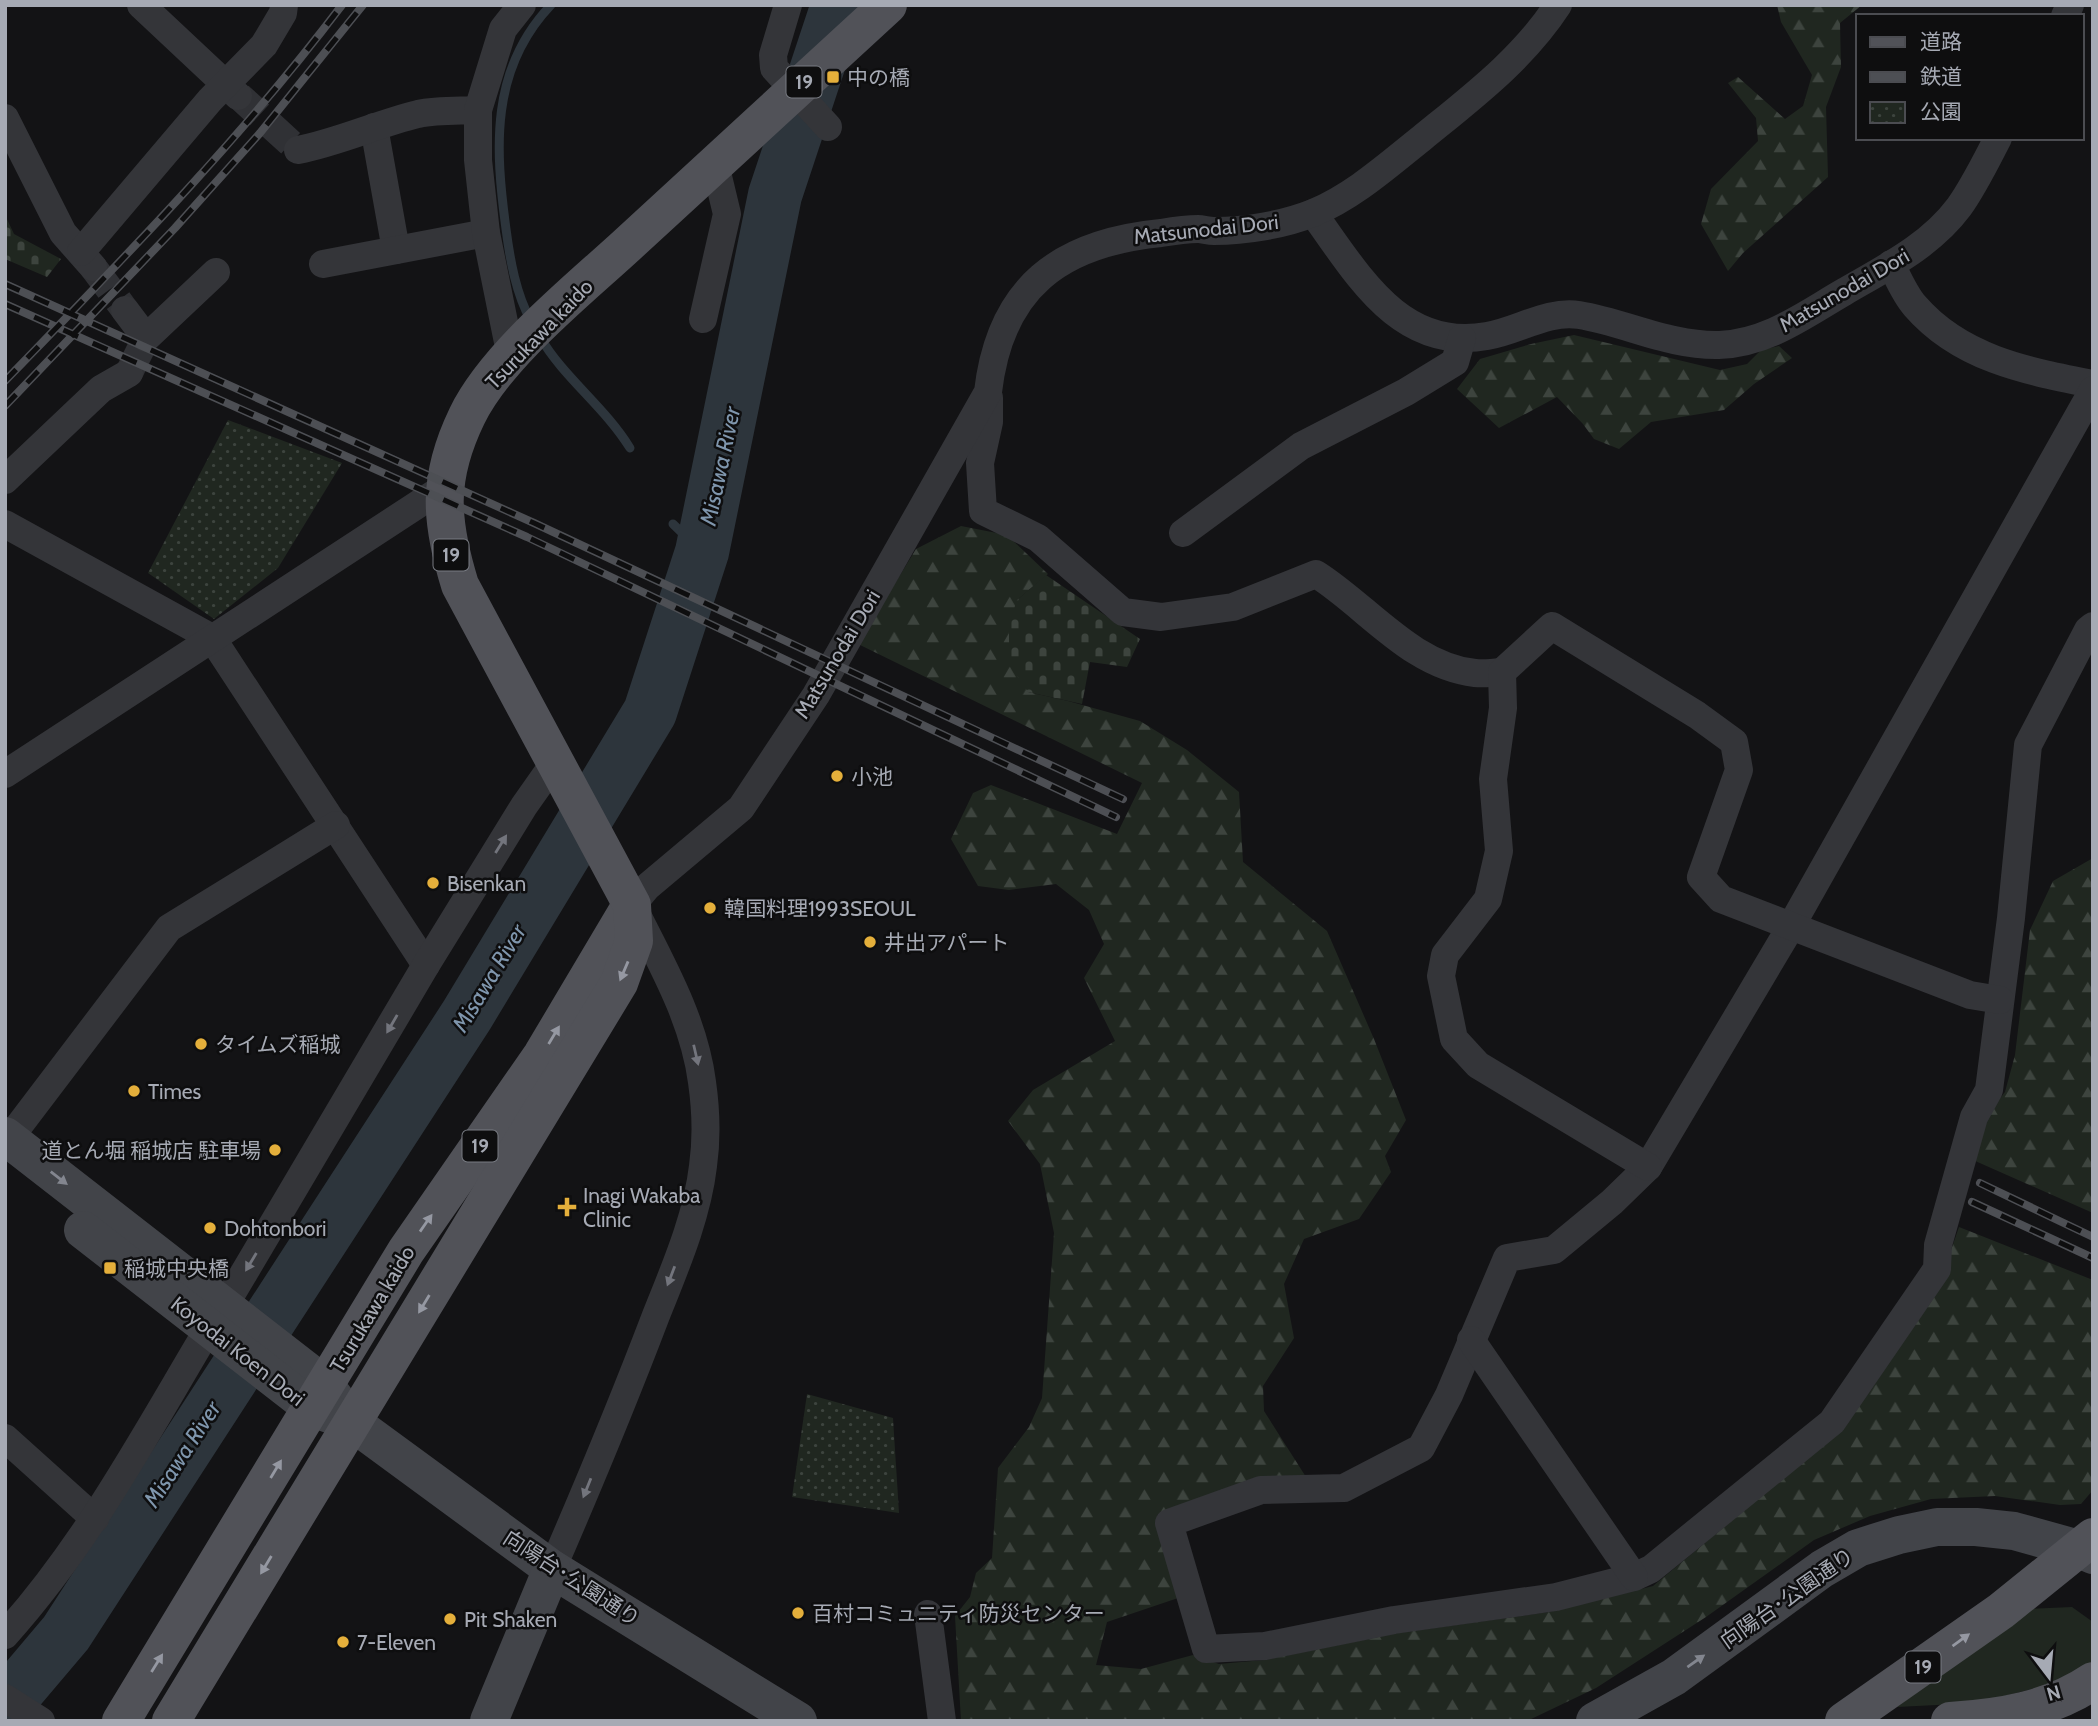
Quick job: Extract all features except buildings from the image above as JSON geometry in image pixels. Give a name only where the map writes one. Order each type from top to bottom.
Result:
[{"type":"main road","name":"Tsurukawa kaido","points":[[171,1721],[619,983],[634,941],[632,905],[460,585],[448,546],[443,488],[452,455],[468,415],[492,378],[516,351],[556,310],[754,129],[786,83],[854,36],[888,5]]},
{"type":"main road","name":"Tsurukawa kaido","points":[[121,1721],[406,1251],[542,1055],[632,905]]},
{"type":"main road","name":"19","points":[[1844,1721],[2001,1611],[2084,1558]]},
{"type":"main road","points":[[1950,1721],[1979,1719],[2034,1708],[2061,1700],[2093,1681]]},
{"type":"street","points":[[141,5],[233,91]]},
{"type":"street","points":[[5,118],[62,233],[87,260],[210,100],[233,91],[264,46],[283,13],[284,5]]},
{"type":"street","points":[[516,351],[486,233],[478,160],[478,110],[503,29],[522,5]]},
{"type":"street","points":[[788,5],[772,61],[786,83],[826,125]]},
{"type":"street","points":[[1313,213],[1368,181],[1456,110],[1520,54],[1559,5]]},
{"type":"street","points":[[298,150],[330,144],[421,113],[478,110]]},
{"type":"street","points":[[374,127],[396,250]]},
{"type":"street","name":"Matsunodai Dori","points":[[632,905],[648,887],[741,808],[816,695],[988,392],[992,361],[1014,309],[1048,269],[1067,257],[1108,241],[1144,234],[1265,226],[1313,213],[1376,298],[1394,313],[1436,334],[1462,338],[1488,336],[1558,315],[1579,315],[1685,344],[1721,345],[1765,336],[1796,323],[1916,249],[1958,208],[1997,140]]},
{"type":"street","points":[[703,319],[727,214],[715,164]]},
{"type":"street","points":[[323,264],[486,233]]},
{"type":"street","points":[[1891,264],[1914,305],[1956,343],[1988,358],[2029,372],[2093,384]]},
{"type":"street","points":[[125,310],[146,338],[216,272]]},
{"type":"street","points":[[1183,533],[1301,446],[1406,392],[1455,362],[1462,338]]},
{"type":"street","points":[[5,480],[101,389],[129,373]]},
{"type":"street","points":[[2093,390],[1790,928],[1648,1167],[1612,1202],[1554,1250],[1507,1258],[1449,1395],[1421,1448],[1344,1488],[1261,1490],[1169,1523],[1206,1649],[1265,1646],[1394,1620],[1556,1597],[1634,1577],[1651,1569],[1832,1422],[1937,1269],[1938,1245],[1974,1117],[1989,1090],[2011,918],[2028,745],[2088,630],[2093,626]]},
{"type":"street","points":[[988,392],[989,422],[980,463],[983,511],[1038,538],[1123,612],[1161,617],[1233,607],[1316,574],[1410,647],[1439,663],[1474,673],[1502,672],[1552,626],[1698,715],[1734,742],[1739,770],[1700,877],[1720,899],[1969,995],[2000,1000]]},
{"type":"street","points":[[5,774],[443,488]]},
{"type":"street","points":[[5,524],[212,638],[426,965]]},
{"type":"street","points":[[1502,672],[1503,708],[1493,779],[1499,851],[1488,899],[1445,955],[1441,976],[1454,1039],[1478,1065],[1648,1167]]},
{"type":"street","points":[[5,1635],[31,1607],[95,1519],[225,1323],[426,965],[524,806],[559,770]]},
{"type":"street","points":[[6,1147],[169,928],[336,825]]},
{"type":"street","points":[[489,1721],[627,1390],[674,1269],[695,1205],[703,1168],[706,1130],[703,1092],[692,1037],[674,990],[632,905]]},
{"type":"street","name":"Koyodai Koen Dori","points":[[6,1147],[353,1423]]},
{"type":"street","points":[[1471,1340],[1634,1577]]},
{"type":"street","name":"向陽台･公園通り","points":[[353,1423],[552,1569],[798,1721]]},
{"type":"street","points":[[5,1438],[95,1519]]},
{"type":"street","name":"向陽台･公園通り","points":[[1595,1721],[1674,1677],[1822,1569],[1858,1548],[1937,1527],[1998,1539]]},
{"type":"street","points":[[1998,1539],[2084,1558]]},
{"type":"street","name":"向陽台･公園通り","points":[[1647,1721],[1735,1666],[1848,1581],[1873,1568],[1902,1557],[1940,1548],[1976,1547],[1998,1539]]},
{"type":"street","points":[[928,1614],[942,1721]]},
{"type":"street","points":[[5,1698],[41,1721]]},
{"type":"green space","points":[[1777,5],[1862,5],[1840,23],[1841,67],[1826,107],[1828,177],[1743,253],[1728,271],[1701,224],[1711,189],[1758,141],[1756,118],[1728,83],[1738,77],[1785,119],[1803,106],[1812,75],[1781,22]]},
{"type":"green space","points":[[5,215],[14,234],[61,259],[47,277],[5,259]]},
{"type":"green space","points":[[1574,335],[1720,370],[1747,364],[1761,350],[1779,346],[1792,358],[1754,384],[1724,410],[1651,422],[1619,449],[1594,439],[1557,397],[1499,428],[1457,389],[1480,359]]},
{"type":"green space","points":[[228,420],[342,463],[278,568],[214,619],[148,573]]},
{"type":"green space","points":[[961,526],[1007,535],[1048,574],[1017,600],[1028,692],[1140,721],[1187,750],[1239,792],[1243,862],[1327,931],[1406,1120],[1385,1156],[1391,1172],[1359,1219],[1304,1239],[1284,1284],[1294,1338],[1263,1386],[1264,1411],[1306,1477],[1254,1478],[1157,1515],[1181,1597],[1107,1622],[1096,1665],[1141,1669],[1193,1655],[1219,1664],[1264,1660],[1398,1633],[1549,1612],[1653,1586],[1841,1430],[1951,1250],[1959,1227],[2093,1280],[2093,1490],[2081,1504],[2060,1505],[1995,1496],[1931,1499],[1870,1516],[1814,1540],[1706,1617],[1596,1688],[1527,1721],[961,1721],[955,1616],[970,1597],[976,1573],[992,1558],[998,1468],[1029,1427],[1042,1398],[1054,1233],[1040,1164],[1008,1121],[1033,1090],[1115,1041],[1084,978],[1104,944],[1089,910],[1056,884],[1009,890],[978,886],[951,839],[973,793],[991,785],[1117,834],[1142,783],[858,644],[916,549]]},
{"type":"green space","points":[[1046,575],[1140,639],[1127,667],[1090,662],[1082,704],[1028,692],[1009,663],[1009,624],[1017,600]]},
{"type":"green space","points":[[2093,858],[2093,1213],[1973,1160],[1979,1125],[2005,1092],[2015,1055],[2030,930],[2053,881]]},
{"type":"green space","points":[[807,1394],[893,1418],[899,1513],[792,1497]]},
{"type":"green space","points":[[2072,1607],[2093,1622],[2093,1662],[2064,1681],[1977,1703],[1897,1707],[2026,1609]]},
{"type":"waterway","points":[[531,321],[518,288],[509,253],[502,199],[499,139],[507,83],[517,56],[531,30],[551,5]]},
{"type":"waterway","name":"Misawa River","points":[[5,1705],[66,1633],[467,1015],[650,712],[702,552],[775,195],[838,5]]},
{"type":"waterway","points":[[540,337],[630,448]]},
{"type":"waterway","points":[[673,524],[702,552]]},
{"type":"tunnel","points":[[239,96],[298,150]]},
{"type":"tunnel","points":[[93,267],[125,310]]},
{"type":"tunnel","points":[[129,373],[146,338]]},
{"type":"railway","points":[[5,381],[221,151],[263,104],[342,5]]},
{"type":"railway","points":[[5,406],[175,228],[260,133],[363,5]]},
{"type":"railway","points":[[5,284],[534,523],[1123,799]]},
{"type":"railway","points":[[5,304],[527,537],[1116,817]]},
{"type":"railway","points":[[1980,1183],[2093,1237]]},
{"type":"railway","points":[[1972,1202],[2093,1258]]},
{"type":"place","name":"中の橋","points":[[833,77]]},
{"type":"place","name":"小池","points":[[837,776]]},
{"type":"place","name":"Bisenkan","points":[[433,883]]},
{"type":"place","name":"韓国料理1993SEOUL","points":[[710,908]]},
{"type":"place","name":"井出アパート","points":[[870,942]]},
{"type":"place","name":"タイムズ稲城","points":[[201,1044]]},
{"type":"place","name":"Times","points":[[134,1091]]},
{"type":"place","name":"道とん堀 稲城店 駐車場","points":[[275,1150]]},
{"type":"place","name":"Inagi Wakaba Clinic","points":[[567,1207]]},
{"type":"place","name":"Dohtonbori","points":[[210,1228]]},
{"type":"place","name":"稲城中央橋","points":[[110,1268]]},
{"type":"place","name":"百村コミュニティ防災センター","points":[[798,1613]]},
{"type":"place","name":"Pit Shaken","points":[[450,1619]]},
{"type":"place","name":"7-Eleven","points":[[343,1642]]}]
